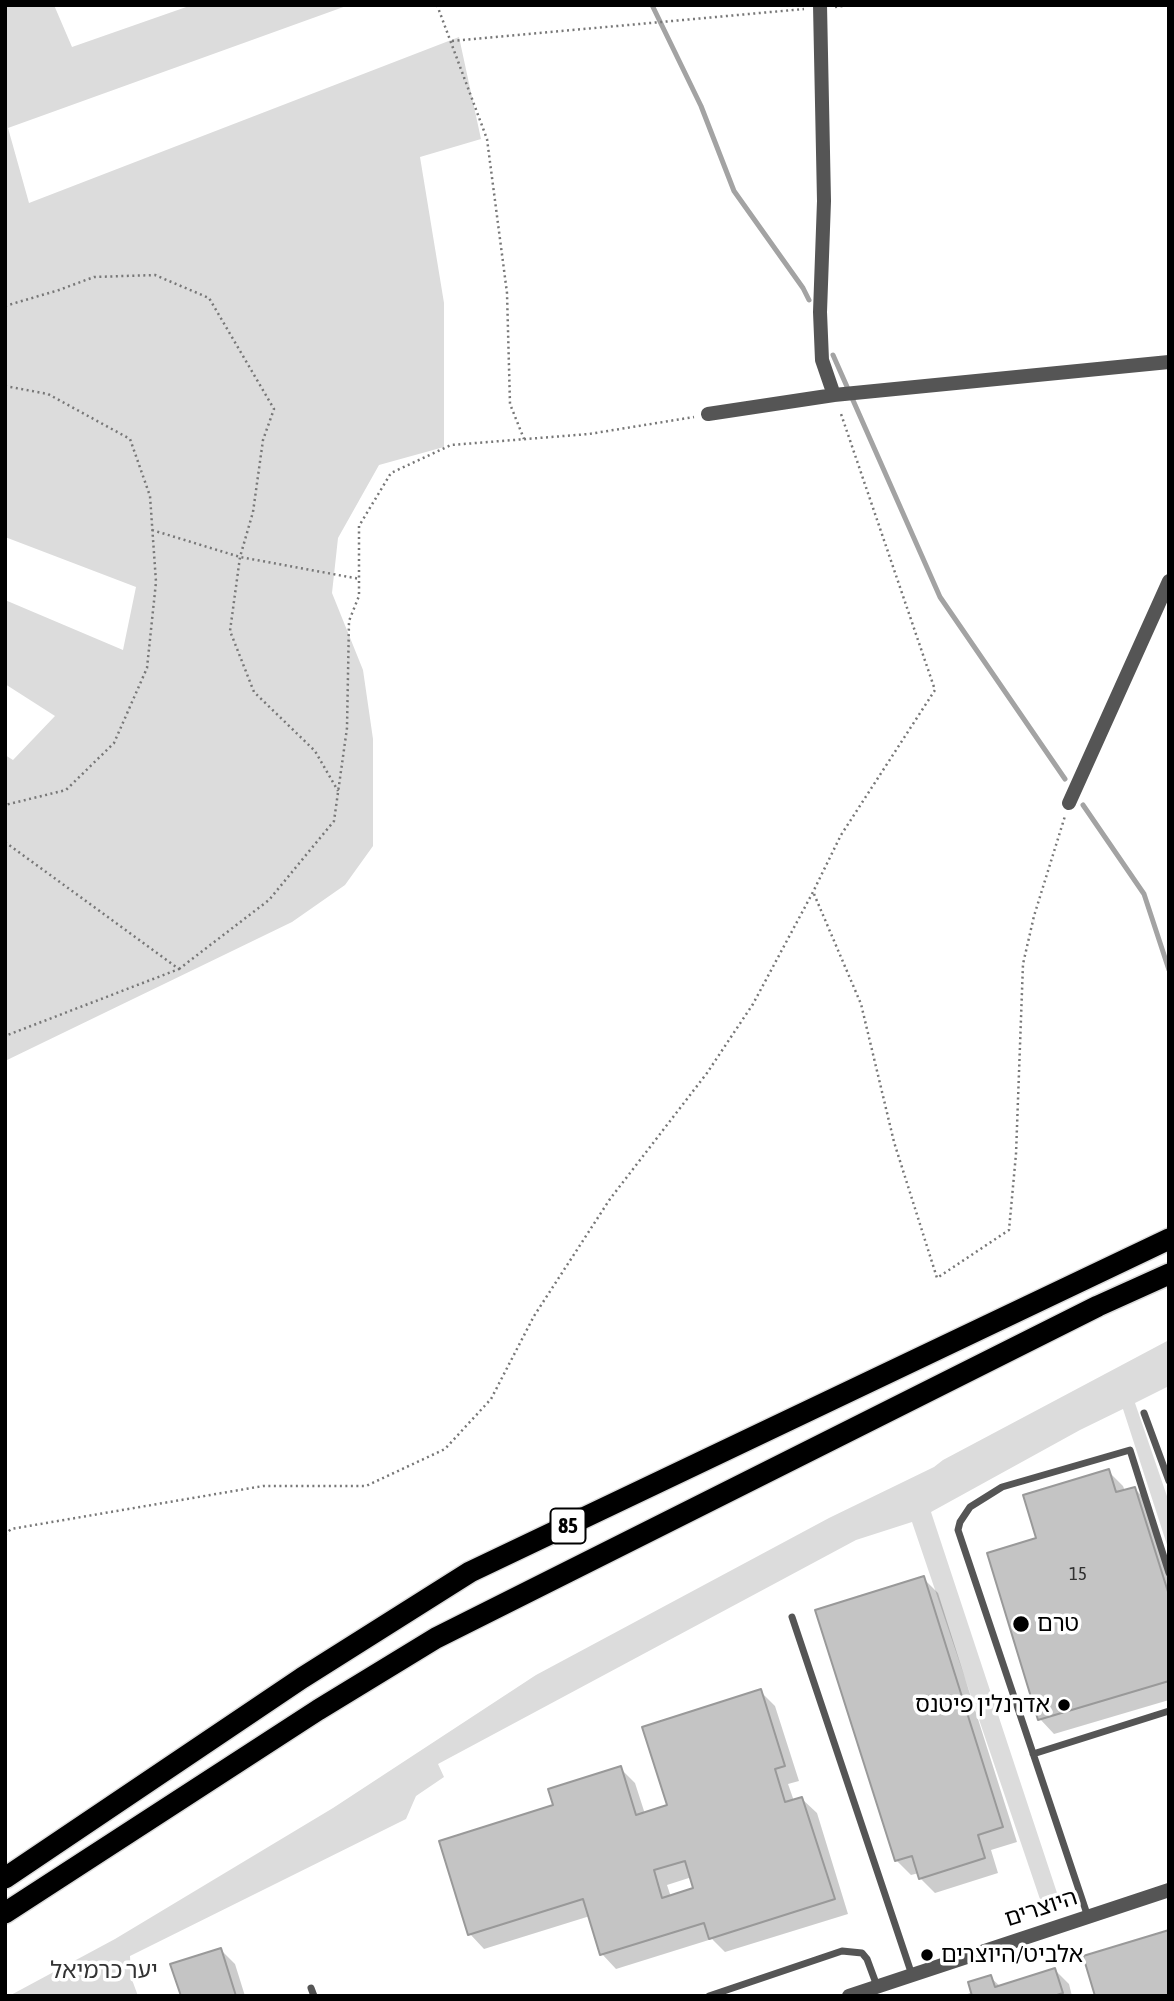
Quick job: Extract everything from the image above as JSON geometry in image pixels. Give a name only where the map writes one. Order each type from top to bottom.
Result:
[{"type":"highway","name":"85","points":[[5,1878],[302,1678],[470,1572],[1169,1239]]},
{"type":"highway","name":"85","points":[[5,1913],[318,1710],[436,1638],[1098,1306],[1169,1274]]},
{"type":"street","points":[[820,7],[824,201],[820,312],[822,360],[836,395]]},
{"type":"street","points":[[708,414],[862,392],[1169,362]]},
{"type":"street","points":[[1069,803],[1169,581]]},
{"type":"street","name":"היוצרים","points":[[849,1996],[1169,1890]]},
{"type":"lane","points":[[1144,1413],[1169,1481]]},
{"type":"lane","points":[[1088,1917],[958,1530],[970,1507],[1002,1488],[1130,1450],[1169,1573]]},
{"type":"lane","points":[[792,1617],[912,1975]]},
{"type":"lane","points":[[1033,1754],[1169,1711]]},
{"type":"lane","points":[[709,1996],[842,1951],[862,1953],[877,1986]]},
{"type":"path","points":[[437,5],[487,139],[507,293],[510,404],[524,439]]},
{"type":"path","points":[[450,41],[820,7]]},
{"type":"path","points":[[5,306],[94,277],[106,276],[155,275],[209,298],[274,409],[263,440],[253,512],[240,557],[230,631],[254,692],[315,751],[338,791]]},
{"type":"path","points":[[5,386],[48,394],[130,439],[150,496],[156,582],[146,668],[114,743],[66,790],[5,804]]},
{"type":"path","points":[[5,1535],[11,1529],[263,1486],[366,1486],[444,1449],[491,1398],[534,1316],[610,1199],[707,1073],[753,1004],[841,835],[935,690],[836,395]]},
{"type":"path","points":[[5,1036],[179,969],[269,900],[334,821],[347,727],[349,621],[359,596],[359,526],[391,473],[451,445],[589,434],[708,414]]},
{"type":"path","points":[[152,530],[240,557],[360,579]]},
{"type":"path","points":[[813,892],[861,1004],[894,1142],[937,1278],[1009,1230],[1016,1154],[1023,964],[1034,916],[1069,803]]},
{"type":"path","points":[[5,842],[179,969]]},
{"type":"green space","points":[[5,5],[54,5],[72,47],[192,5],[349,5],[8,128],[29,203],[459,37],[481,139],[420,157],[444,303],[444,447],[379,465],[338,538],[332,593],[363,670],[373,739],[373,846],[345,885],[292,922],[5,1061],[5,755],[13,760],[55,716],[5,684],[5,600],[123,650],[136,587],[5,537]]},
{"type":"green space","name":"יער כרמיאל","points":[[1169,1340],[1169,1386],[1135,1403],[1169,1502],[1169,1551],[1123,1409],[931,1512],[1061,1905],[1044,1911],[912,1522],[856,1540],[438,1764],[444,1777],[416,1796],[406,1819],[130,1956],[131,1977],[138,1996],[9,1996],[115,1939],[333,1808],[536,1675],[829,1518],[934,1467]]},
{"type":"building","points":[[1109,1469],[1116,1492],[1135,1487],[1169,1595],[1169,1681],[1038,1720],[987,1553],[1036,1538],[1023,1495]]},
{"type":"building","points":[[924,1576],[1003,1827],[978,1835],[985,1858],[919,1879],[912,1856],[895,1861],[815,1610]]},
{"type":"building","points":[[761,1689],[785,1766],[775,1769],[785,1802],[802,1797],[835,1899],[709,1939],[704,1923],[600,1955],[583,1899],[468,1935],[439,1841],[553,1805],[548,1789],[621,1766],[636,1815],[667,1805],[642,1727]],"holes":[[[685,1861],[693,1888],[662,1898],[654,1870]]]},
{"type":"building","points":[[1169,1930],[1169,1996],[1095,1996],[1083,1956]]},
{"type":"building","points":[[221,1948],[236,1996],[181,1996],[170,1964]]},
{"type":"building","points":[[1055,1968],[1063,1993],[1054,1996],[972,1996],[968,1982],[991,1975],[995,1987]]},
{"type":"waterway","points":[[652,5],[701,106],[734,191],[809,300]]},
{"type":"waterway","points":[[833,355],[940,597],[1065,779]]},
{"type":"waterway","points":[[1083,805],[1144,894],[1169,970]]},
{"type":"place","name":"טרם","points":[[1021,1624]]},
{"type":"place","name":"אדרנלין פיטנס","points":[[1064,1705]]},
{"type":"place","name":"אלביט/היוצרים","points":[[927,1955]]}]
